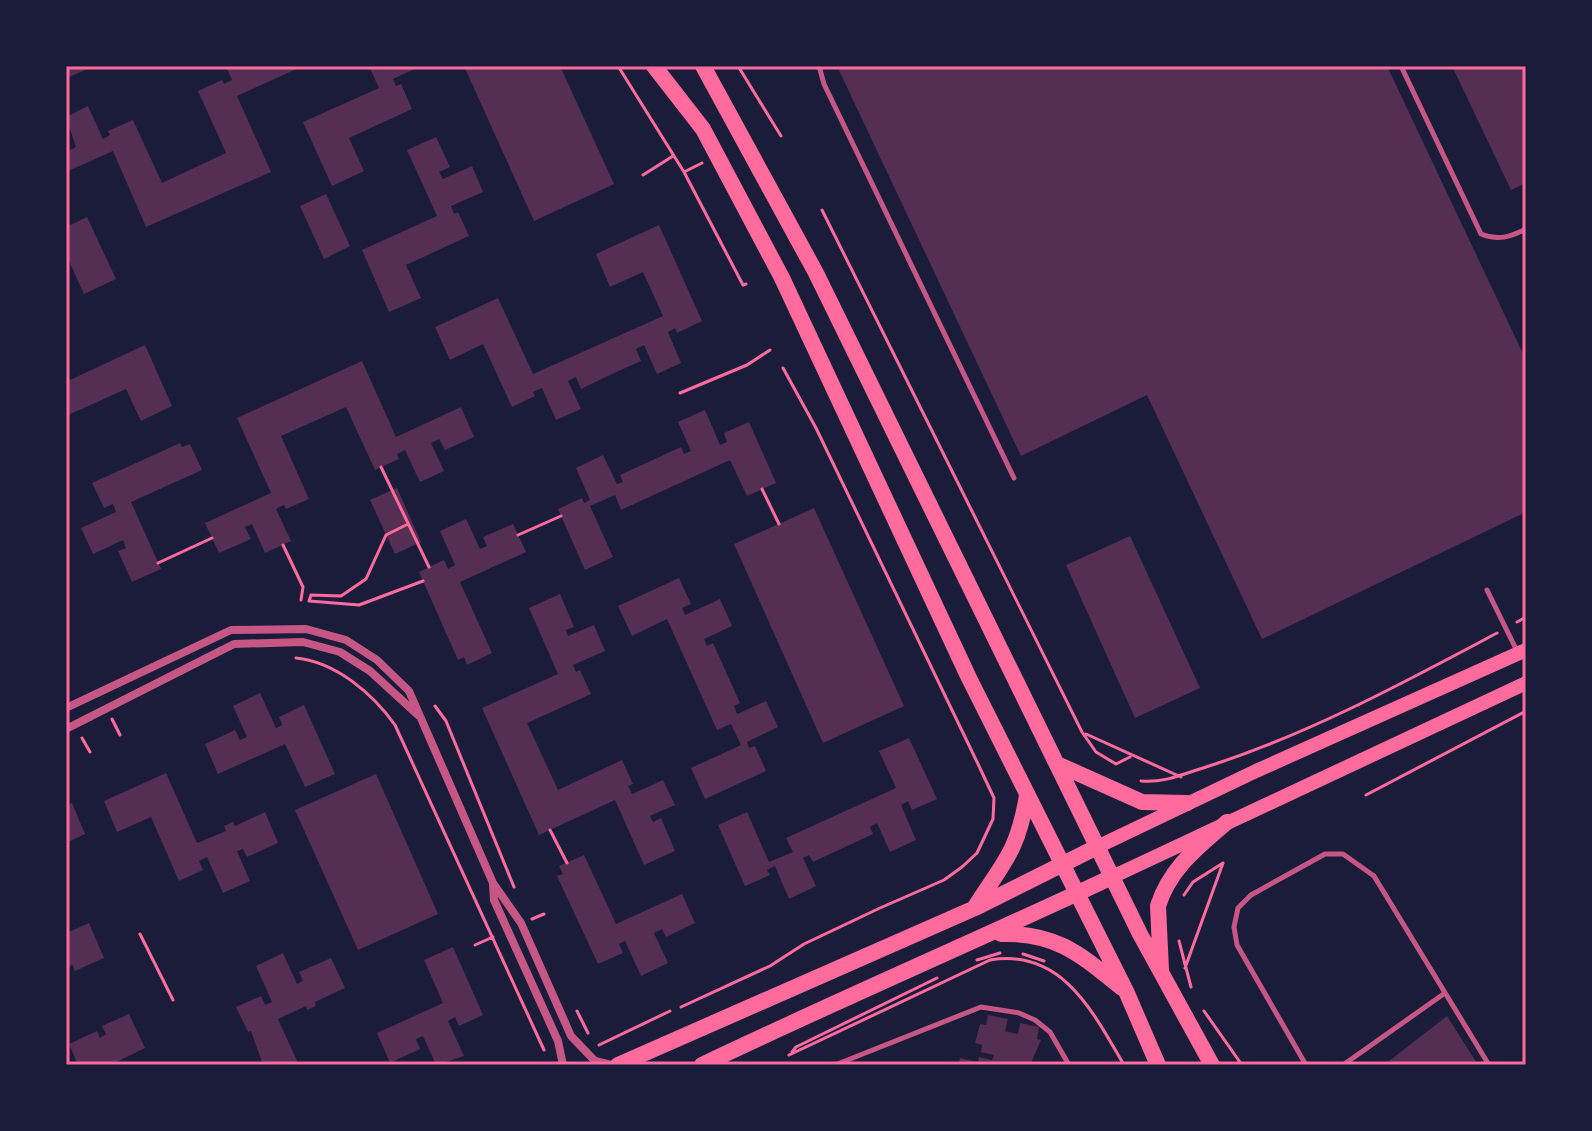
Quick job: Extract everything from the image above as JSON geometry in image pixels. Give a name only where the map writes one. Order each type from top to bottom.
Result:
[{"type":"main road","points":[[654,66],[703,129],[782,278],[1027,795],[1126,991],[1158,1065]]},
{"type":"main road","points":[[703,66],[816,273],[980,615],[1162,979],[1212,1065]]},
{"type":"main road","points":[[618,1065],[975,908],[1187,803],[1524,652]]},
{"type":"main road","points":[[702,1065],[795,1020],[993,934],[1526,683]]},
{"type":"main road","points":[[1057,764],[1142,802],[1187,803]]},
{"type":"main road","points":[[975,908],[1008,861],[1021,830],[1027,795]]},
{"type":"main road","points":[[1162,979],[1158,917],[1161,897],[1176,867],[1227,822]]},
{"type":"main road","points":[[993,934],[1031,933],[1056,941],[1126,991]]},
{"type":"street","points":[[66,708],[231,630],[269,627],[306,629],[346,640],[377,660],[409,691],[493,883],[521,923],[579,1047],[595,1061],[612,1065]]},
{"type":"street","points":[[66,729],[234,644],[303,642],[340,652],[370,671],[418,716]]},
{"type":"street","points":[[493,883],[494,900],[558,1041],[563,1065]]},
{"type":"lane","points":[[819,66],[824,84],[1014,478]]},
{"type":"lane","points":[[1401,66],[1481,234],[1492,238],[1509,237],[1526,229]]},
{"type":"lane","points":[[1487,590],[1506,628],[1524,652]]},
{"type":"lane","points":[[1306,1065],[1237,945],[1234,927],[1238,908],[1251,895],[1325,854],[1343,854],[1374,876],[1489,1065]]},
{"type":"lane","points":[[1343,1065],[1445,993]]},
{"type":"lane","points":[[835,1065],[981,1007],[1019,1013],[1035,1020],[1050,1032],[1069,1065]]},
{"type":"path","points":[[618,66],[673,156],[743,285],[746,284]]},
{"type":"path","points":[[738,66],[781,136]]},
{"type":"path","points":[[643,175],[673,156]]},
{"type":"path","points":[[822,210],[1082,732],[1096,752],[1124,772]]},
{"type":"path","points":[[680,393],[747,365],[754,357],[770,350]]},
{"type":"path","points":[[681,1007],[770,966],[830,932],[944,880],[977,853],[993,819],[994,798],[816,428],[783,368]]},
{"type":"path","points":[[381,467],[429,567]]},
{"type":"path","points":[[762,489],[779,524]]},
{"type":"path","points":[[518,535],[561,516]]},
{"type":"path","points":[[408,524],[386,535],[366,579],[341,596],[311,595],[309,601],[359,605],[423,581]]},
{"type":"path","points":[[158,563],[212,538]]},
{"type":"path","points":[[283,545],[303,587],[301,600]]},
{"type":"path","points":[[1131,780],[1157,783],[1249,753],[1373,697],[1526,617]]},
{"type":"path","points":[[293,657],[340,674],[360,687],[395,725],[546,1054]]},
{"type":"path","points":[[435,706],[446,721],[516,891]]},
{"type":"path","points":[[1366,795],[1526,711]]},
{"type":"path","points":[[102,725],[112,719],[120,735]]},
{"type":"path","points":[[73,739],[91,730]]},
{"type":"path","points":[[1082,732],[1130,757],[1181,777]]},
{"type":"path","points":[[81,735],[90,752]]},
{"type":"path","points":[[1116,764],[1130,757]]},
{"type":"path","points":[[550,830],[567,863]]},
{"type":"path","points":[[1178,904],[1193,882],[1223,863],[1185,969]]},
{"type":"path","points":[[532,919],[544,914]]},
{"type":"path","points":[[1175,927],[1195,998]]},
{"type":"path","points":[[140,934],[173,1000]]},
{"type":"path","points":[[475,945],[488,939]]},
{"type":"path","points":[[789,1055],[990,960],[1007,957],[1043,963],[1066,978],[1087,1002],[1124,1065]]},
{"type":"path","points":[[1203,1009],[1242,1065]]},
{"type":"path","points":[[576,1010],[597,1046],[670,1011]]},
{"type":"building","points":[[66,66],[94,66],[67,78]]},
{"type":"building","points":[[226,66],[303,66],[237,96],[271,172],[146,227],[113,151],[66,172],[66,145],[68,151],[76,147],[66,117],[88,106],[103,139],[110,135],[108,131],[133,120],[162,183],[226,153],[198,91],[222,80],[224,84],[232,80]]},
{"type":"building","points":[[369,66],[421,66],[393,79],[396,86],[401,84],[412,109],[349,138],[364,171],[332,186],[303,122],[379,88]]},
{"type":"building","points":[[464,66],[560,66],[614,184],[534,221]]},
{"type":"building","points":[[837,66],[1387,66],[1526,360],[1526,512],[1262,639],[1147,395],[1021,456]]},
{"type":"building","points":[[1452,66],[1526,66],[1526,183],[1511,190]]},
{"type":"building","points":[[436,137],[450,167],[439,172],[443,179],[472,166],[483,192],[451,206],[454,214],[458,212],[469,236],[406,265],[421,298],[389,312],[362,250],[437,216],[407,150]]},
{"type":"building","points":[[326,194],[350,246],[324,259],[300,206]]},
{"type":"building","points":[[87,217],[116,279],[84,294],[69,261],[66,263],[66,227]]},
{"type":"building","points":[[659,225],[702,321],[677,333],[675,328],[668,332],[681,363],[657,374],[644,345],[636,349],[641,361],[581,389],[576,377],[568,381],[581,409],[556,420],[542,388],[533,392],[535,396],[512,407],[483,344],[450,360],[435,327],[498,298],[533,374],[663,316],[643,272],[610,287],[596,254]]},
{"type":"building","points":[[145,345],[172,406],[141,421],[126,389],[66,416],[66,372],[70,380]]},
{"type":"building","points":[[362,361],[396,437],[461,407],[474,437],[445,450],[439,439],[431,443],[444,471],[420,482],[405,450],[397,454],[399,459],[375,470],[346,407],[281,436],[309,499],[286,509],[284,505],[276,509],[291,541],[265,553],[252,524],[245,527],[251,539],[219,553],[205,523],[271,493],[237,418]]},
{"type":"building","points":[[705,410],[720,445],[727,442],[724,433],[749,422],[776,483],[747,496],[730,460],[621,510],[615,495],[590,506],[613,557],[585,570],[558,509],[582,498],[584,503],[590,500],[576,468],[603,455],[617,484],[623,482],[620,475],[681,447],[684,454],[691,451],[678,422]]},
{"type":"building","points":[[180,443],[182,447],[190,444],[202,470],[131,502],[161,569],[132,582],[118,551],[126,548],[123,540],[93,554],[81,528],[116,512],[113,504],[104,508],[92,483]]},
{"type":"building","points":[[397,488],[421,542],[395,554],[370,500]]},
{"type":"building","points":[[814,508],[904,706],[823,743],[734,544]]},
{"type":"building","points":[[466,519],[480,549],[487,546],[483,537],[513,524],[526,552],[460,582],[492,653],[467,665],[464,657],[458,660],[419,572],[444,560],[448,569],[455,565],[440,531]]},
{"type":"building","points":[[1130,536],[1200,688],[1135,718],[1066,565]]},
{"type":"building","points":[[679,578],[691,604],[682,608],[685,615],[720,599],[732,626],[704,639],[707,646],[713,643],[740,703],[734,706],[737,714],[766,701],[778,727],[747,742],[749,748],[755,746],[766,771],[705,799],[691,768],[741,745],[731,724],[717,730],[667,619],[632,636],[618,606]]},
{"type":"building","points":[[560,594],[574,627],[566,630],[568,636],[594,625],[605,651],[573,665],[576,672],[580,670],[591,694],[527,723],[558,790],[622,760],[633,784],[628,786],[632,794],[663,780],[675,805],[650,816],[653,822],[661,818],[675,851],[644,865],[615,800],[539,835],[482,708],[558,674],[529,608]]},
{"type":"building","points":[[260,693],[276,728],[282,725],[279,717],[304,705],[335,774],[305,787],[285,744],[218,774],[205,744],[235,730],[240,740],[247,737],[233,706]]},
{"type":"building","points":[[909,738],[937,799],[912,810],[908,801],[901,805],[916,840],[890,852],[877,823],[870,827],[873,834],[813,862],[809,855],[803,858],[816,886],[789,899],[775,866],[767,870],[770,875],[745,886],[718,825],[747,812],[769,862],[793,852],[786,838],[896,788],[879,751]]},
{"type":"building","points":[[166,773],[197,843],[226,831],[224,826],[233,822],[235,826],[265,812],[278,843],[247,857],[243,849],[237,851],[250,881],[223,893],[207,857],[199,861],[203,870],[179,881],[151,817],[117,832],[104,801]]},
{"type":"building","points":[[376,774],[438,914],[358,950],[295,810]]},
{"type":"building","points":[[72,803],[85,834],[66,843],[66,806]]},
{"type":"building","points":[[584,855],[616,924],[682,894],[695,923],[666,937],[662,929],[654,933],[668,963],[641,976],[625,941],[619,944],[623,953],[598,964],[557,876],[563,874],[559,866]]},
{"type":"building","points":[[89,923],[104,958],[75,971],[72,964],[66,973],[66,933]]},
{"type":"building","points":[[453,947],[483,1015],[459,1026],[455,1017],[448,1021],[464,1056],[436,1065],[423,1036],[416,1039],[420,1049],[390,1063],[377,1033],[443,1003],[424,960]]},
{"type":"building","points":[[283,953],[297,984],[303,981],[299,972],[331,958],[345,988],[315,1002],[316,1006],[307,1010],[306,1006],[278,1019],[299,1065],[263,1065],[251,1031],[248,1032],[236,1007],[261,996],[265,1005],[272,1002],[256,966]]},
{"type":"building","points":[[129,1014],[145,1048],[110,1065],[78,1065],[69,1044],[97,1031],[100,1038],[106,1034],[102,1026]]},
{"type":"building","points":[[988,1015],[1008,1019],[1005,1031],[1018,1034],[1020,1023],[1039,1027],[1037,1039],[1041,1040],[1030,1065],[958,1065],[960,1058],[978,1062],[979,1057],[992,1060],[994,1055],[981,1052],[982,1045],[975,1043],[980,1024],[986,1025]]},
{"type":"building","points":[[1447,1016],[1478,1065],[1384,1065]]}]
